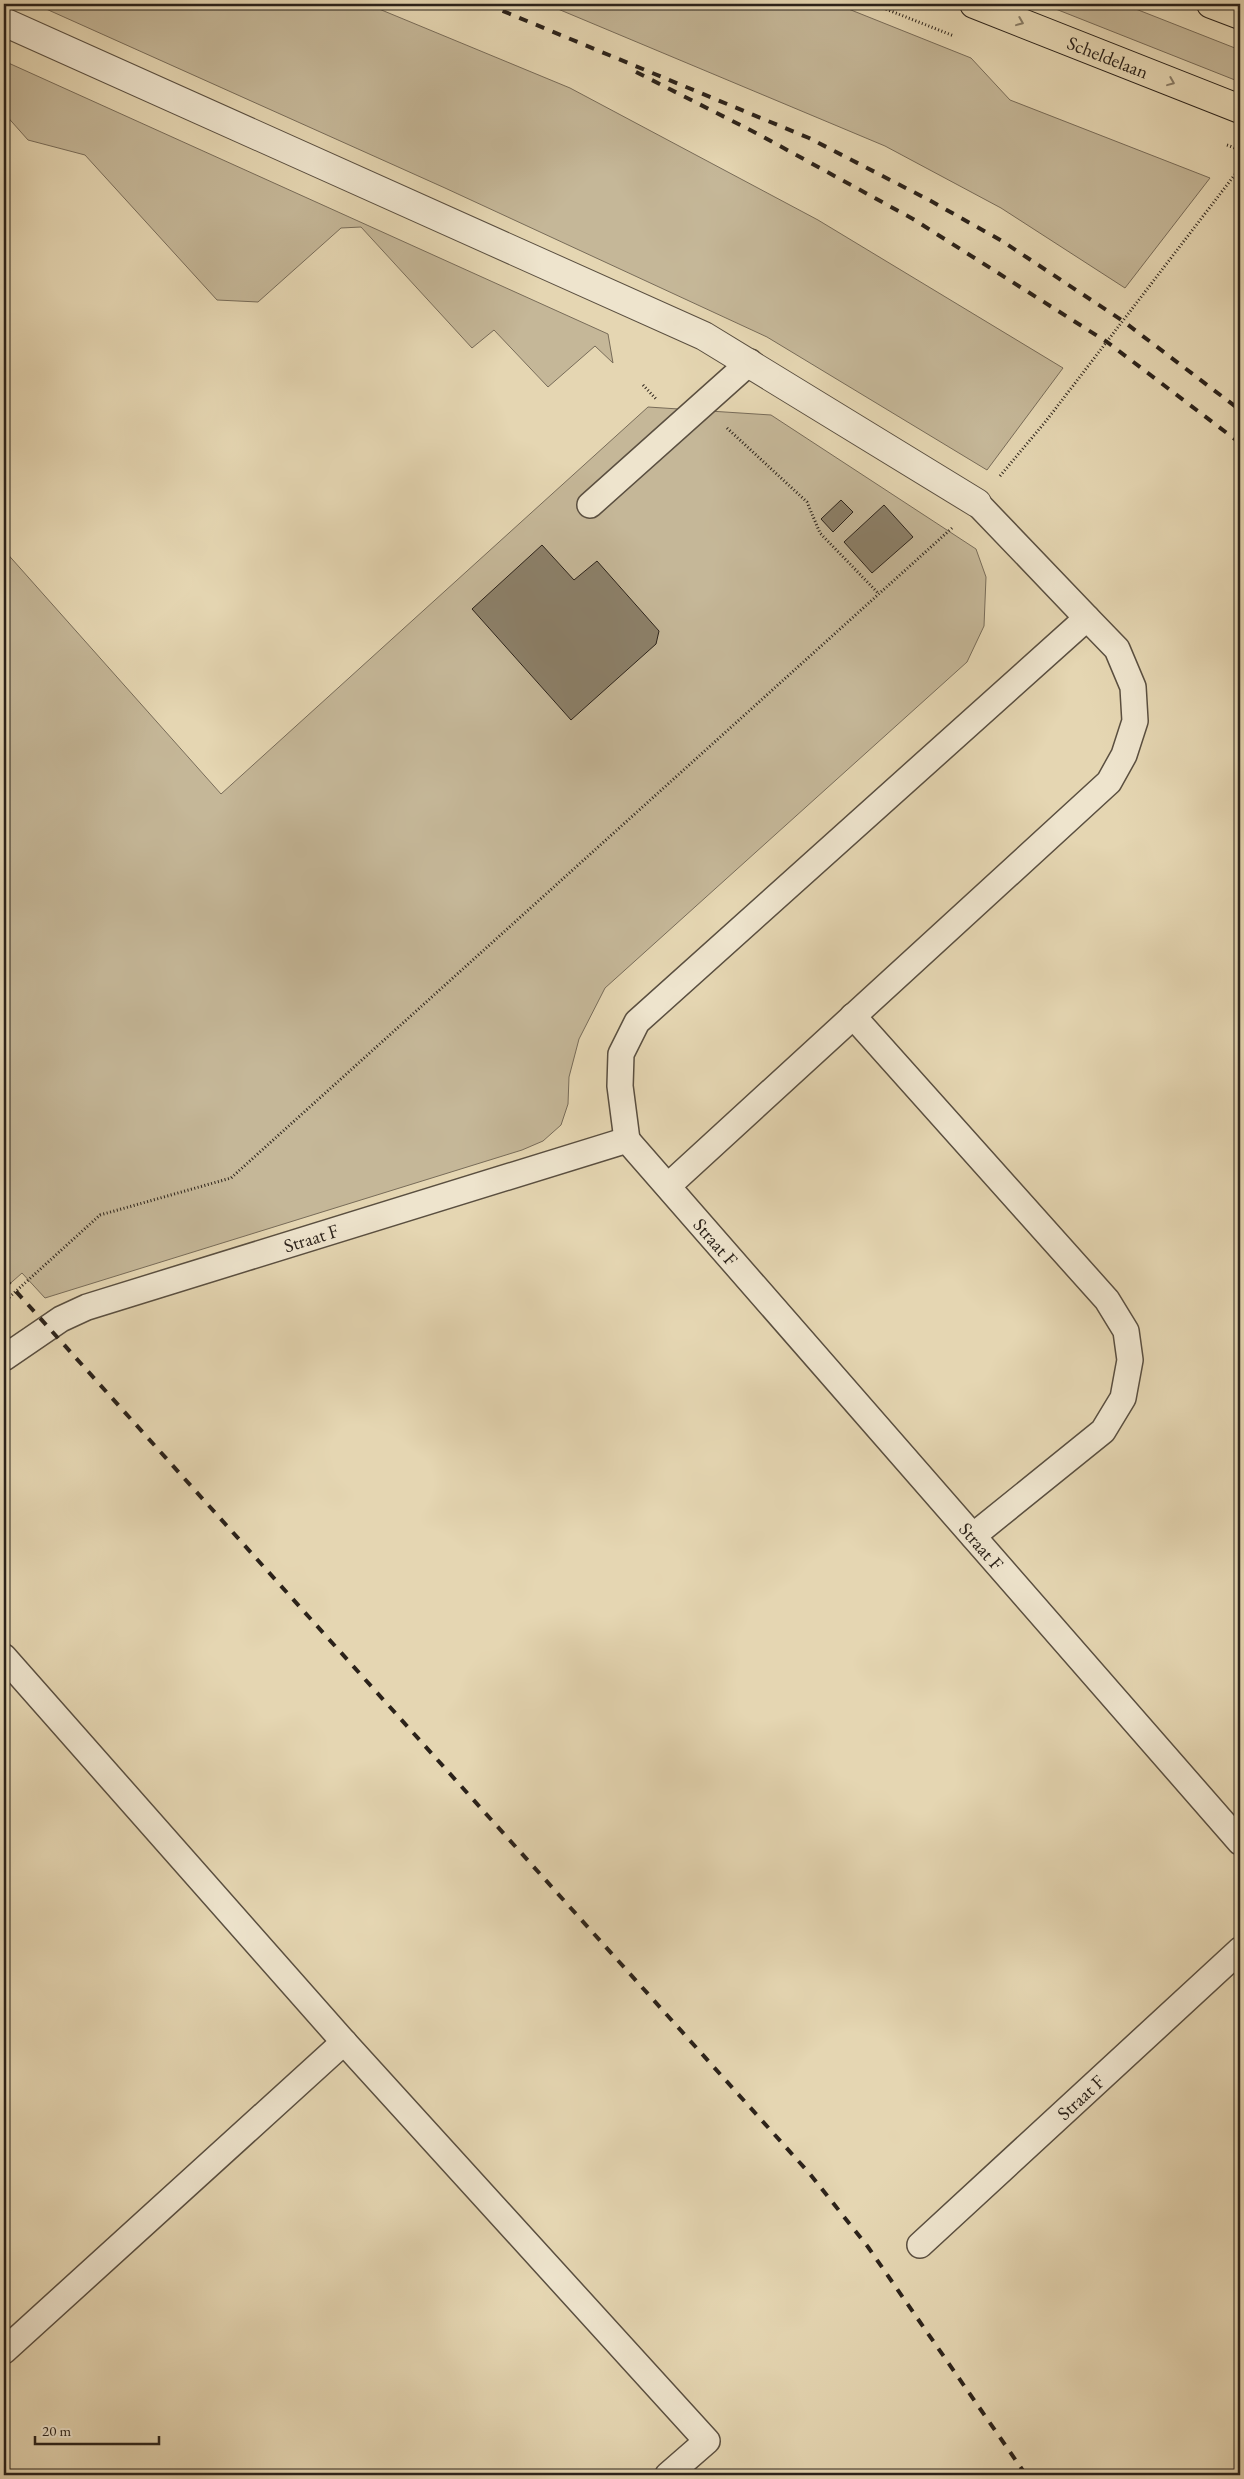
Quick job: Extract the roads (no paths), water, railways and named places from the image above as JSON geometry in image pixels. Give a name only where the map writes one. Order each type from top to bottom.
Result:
[{"type":"main road","name":"Scheldelaan","points":[[974,4],[1240,109]]},
{"type":"main road","points":[[1211,4],[1240,16]]},
{"type":"street","points":[[4,22],[684,326],[750,362],[977,503]]},
{"type":"lane","points":[[590,505],[690,413],[750,362]]},
{"type":"lane","points":[[668,1186],[1109,782],[1120,762],[1135,721],[1134,686],[1117,650],[977,503]]},
{"type":"lane","points":[[627,1140],[620,1086],[621,1054],[637,1022],[1087,618]]},
{"type":"lane","points":[[853,1016],[1107,1300],[1126,1331],[1130,1360],[1124,1398],[1103,1431],[973,1536]]},
{"type":"lane","name":"Straat F","points":[[4,1358],[61,1319],[87,1307],[627,1140],[1240,1842]]},
{"type":"lane","points":[[4,1657],[344,2042],[708,2441],[668,2475]]},
{"type":"lane","name":"Straat F","points":[[920,2245],[1240,1950]]},
{"type":"lane","points":[[4,2351],[344,2042]]},
{"type":"railway","points":[[486,4],[809,138],[929,200],[1002,241],[1123,321],[1240,410]]},
{"type":"railway","points":[[636,72],[758,134],[913,219],[1107,342],[1240,443]]},
{"type":"railway","points":[[4,1278],[810,2174],[868,2247],[1026,2475]]}]
